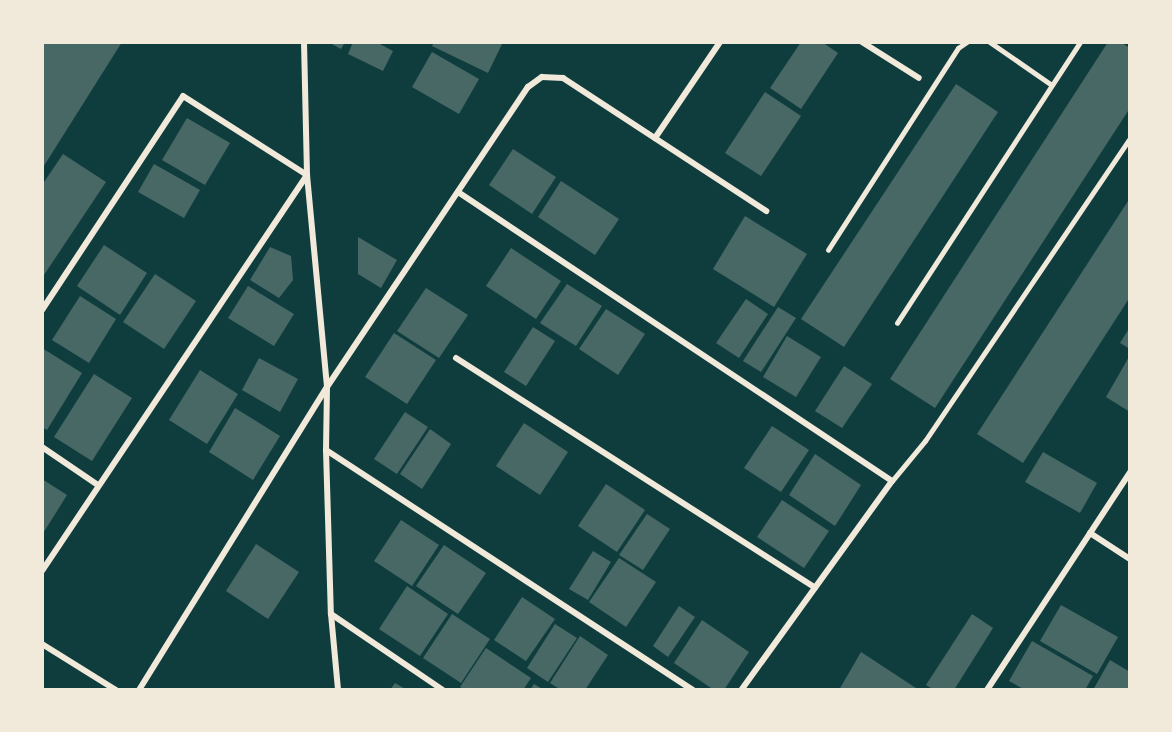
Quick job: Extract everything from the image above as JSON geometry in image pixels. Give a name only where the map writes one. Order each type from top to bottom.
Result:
[{"type":"street","points":[[304,42],[308,175],[327,387],[326,450],[331,614],[338,690]]},
{"type":"street","points":[[656,138],[720,42]]},
{"type":"street","points":[[862,42],[919,78]]},
{"type":"street","points":[[139,690],[327,387],[528,87],[542,77],[563,78],[766,210]]},
{"type":"street","points":[[42,310],[183,96],[308,175]]},
{"type":"street","points":[[42,571],[308,175]]},
{"type":"street","points":[[458,192],[892,481],[741,690]]},
{"type":"street","points":[[456,358],[814,588]]},
{"type":"street","points":[[42,447],[98,485]]},
{"type":"street","points":[[326,450],[693,690]]},
{"type":"street","points":[[987,690],[1130,472]]},
{"type":"street","points":[[1090,533],[1130,558]]},
{"type":"street","points":[[331,614],[443,690]]},
{"type":"street","points":[[42,644],[116,690]]},
{"type":"lane","points":[[828,250],[958,48],[967,42]]},
{"type":"lane","points":[[990,42],[1052,85]]},
{"type":"lane","points":[[897,323],[1080,42]]},
{"type":"lane","points":[[892,481],[925,441],[1130,138]]},
{"type":"building","points":[[42,42],[122,42],[42,169]]},
{"type":"building","points":[[328,42],[345,42],[341,49]]},
{"type":"building","points":[[353,42],[376,42],[393,51],[383,71],[348,54]]},
{"type":"building","points":[[434,42],[503,42],[488,73],[432,46]]},
{"type":"building","points":[[801,42],[822,42],[838,53],[801,109],[770,88]]},
{"type":"building","points":[[1108,42],[1120,42],[1130,48],[1130,108],[935,408],[890,379]]},
{"type":"building","points":[[432,52],[479,79],[459,114],[412,87]]},
{"type":"building","points":[[956,84],[998,112],[844,347],[801,319]]},
{"type":"building","points":[[765,92],[801,116],[761,176],[725,153]]},
{"type":"building","points":[[187,118],[230,143],[205,185],[162,160]]},
{"type":"building","points":[[513,149],[556,177],[532,214],[489,185]]},
{"type":"building","points":[[63,154],[106,182],[44,275],[42,273],[42,185]]},
{"type":"building","points":[[154,164],[200,190],[184,218],[138,192]]},
{"type":"building","points":[[561,181],[619,219],[595,255],[538,217]]},
{"type":"building","points":[[1130,198],[1130,297],[1023,463],[977,434]]},
{"type":"building","points":[[745,216],[807,254],[774,307],[713,269]]},
{"type":"building","points":[[358,237],[397,260],[381,288],[358,274]]},
{"type":"building","points":[[104,245],[147,273],[120,315],[77,286]]},
{"type":"building","points":[[270,247],[291,256],[293,280],[279,298],[250,280]]},
{"type":"building","points":[[511,248],[561,281],[536,319],[486,286]]},
{"type":"building","points":[[155,274],[196,301],[164,349],[123,322]]},
{"type":"building","points":[[567,284],[602,306],[576,346],[540,323]]},
{"type":"building","points":[[248,286],[294,314],[274,346],[228,318]]},
{"type":"building","points":[[426,288],[468,315],[439,358],[397,331]]},
{"type":"building","points":[[80,296],[116,319],[89,363],[52,340]]},
{"type":"building","points":[[746,299],[768,314],[739,358],[716,343]]},
{"type":"building","points":[[778,307],[796,318],[761,372],[743,361]]},
{"type":"building","points":[[606,309],[645,334],[618,375],[579,349]]},
{"type":"building","points":[[533,327],[555,341],[526,386],[504,372]]},
{"type":"building","points":[[1130,327],[1130,349],[1120,343]]},
{"type":"building","points":[[394,333],[436,360],[407,404],[365,377]]},
{"type":"building","points":[[787,336],[821,357],[796,397],[763,377]]},
{"type":"building","points":[[42,348],[82,373],[47,430],[42,427]]},
{"type":"building","points":[[1130,355],[1130,412],[1106,397]]},
{"type":"building","points":[[259,358],[298,379],[280,412],[242,390]]},
{"type":"building","points":[[844,366],[872,384],[842,428],[815,411]]},
{"type":"building","points":[[200,370],[238,394],[207,444],[169,420]]},
{"type":"building","points":[[94,374],[132,398],[92,461],[54,437]]},
{"type":"building","points":[[235,408],[280,436],[253,480],[209,452]]},
{"type":"building","points":[[405,412],[428,427],[397,474],[374,459]]},
{"type":"building","points":[[524,423],[568,452],[540,495],[496,466]]},
{"type":"building","points":[[772,426],[809,450],[781,492],[744,468]]},
{"type":"building","points":[[430,429],[451,444],[422,489],[400,474]]},
{"type":"building","points":[[1043,452],[1097,483],[1080,513],[1025,482]]},
{"type":"building","points":[[815,454],[861,485],[835,526],[789,495]]},
{"type":"building","points":[[42,479],[67,495],[42,535]]},
{"type":"building","points":[[606,484],[645,510],[617,552],[578,526]]},
{"type":"building","points":[[782,500],[829,531],[804,568],[757,537]]},
{"type":"building","points":[[647,514],[670,529],[643,570],[619,555]]},
{"type":"building","points":[[401,520],[439,545],[412,586],[374,561]]},
{"type":"building","points":[[256,544],[299,572],[268,619],[226,591]]},
{"type":"building","points":[[444,545],[486,573],[458,614],[416,586]]},
{"type":"building","points":[[593,551],[611,562],[588,600],[569,589]]},
{"type":"building","points":[[619,558],[656,582],[626,627],[589,602]]},
{"type":"building","points":[[407,586],[448,614],[420,656],[379,629]]},
{"type":"building","points":[[522,597],[555,619],[526,661],[494,640]]},
{"type":"building","points":[[1061,605],[1118,637],[1097,674],[1040,641]]},
{"type":"building","points":[[679,606],[695,617],[668,657],[653,646]]},
{"type":"building","points":[[452,614],[490,639],[461,683],[423,658]]},
{"type":"building","points":[[972,614],[993,628],[954,690],[934,690],[926,685]]},
{"type":"building","points":[[702,620],[749,652],[724,690],[714,690],[674,663]]},
{"type":"building","points":[[555,624],[577,638],[548,682],[527,668]]},
{"type":"building","points":[[580,636],[608,655],[585,690],[561,690],[550,683]]},
{"type":"building","points":[[1032,641],[1093,676],[1085,690],[1025,690],[1009,681]]},
{"type":"building","points":[[486,648],[531,678],[523,690],[464,690],[460,687]]},
{"type":"building","points":[[861,652],[919,690],[839,690]]},
{"type":"building","points":[[1110,660],[1130,672],[1130,690],[1093,690]]},
{"type":"building","points":[[395,683],[407,690],[390,690]]},
{"type":"building","points":[[534,684],[544,690],[530,690]]}]
